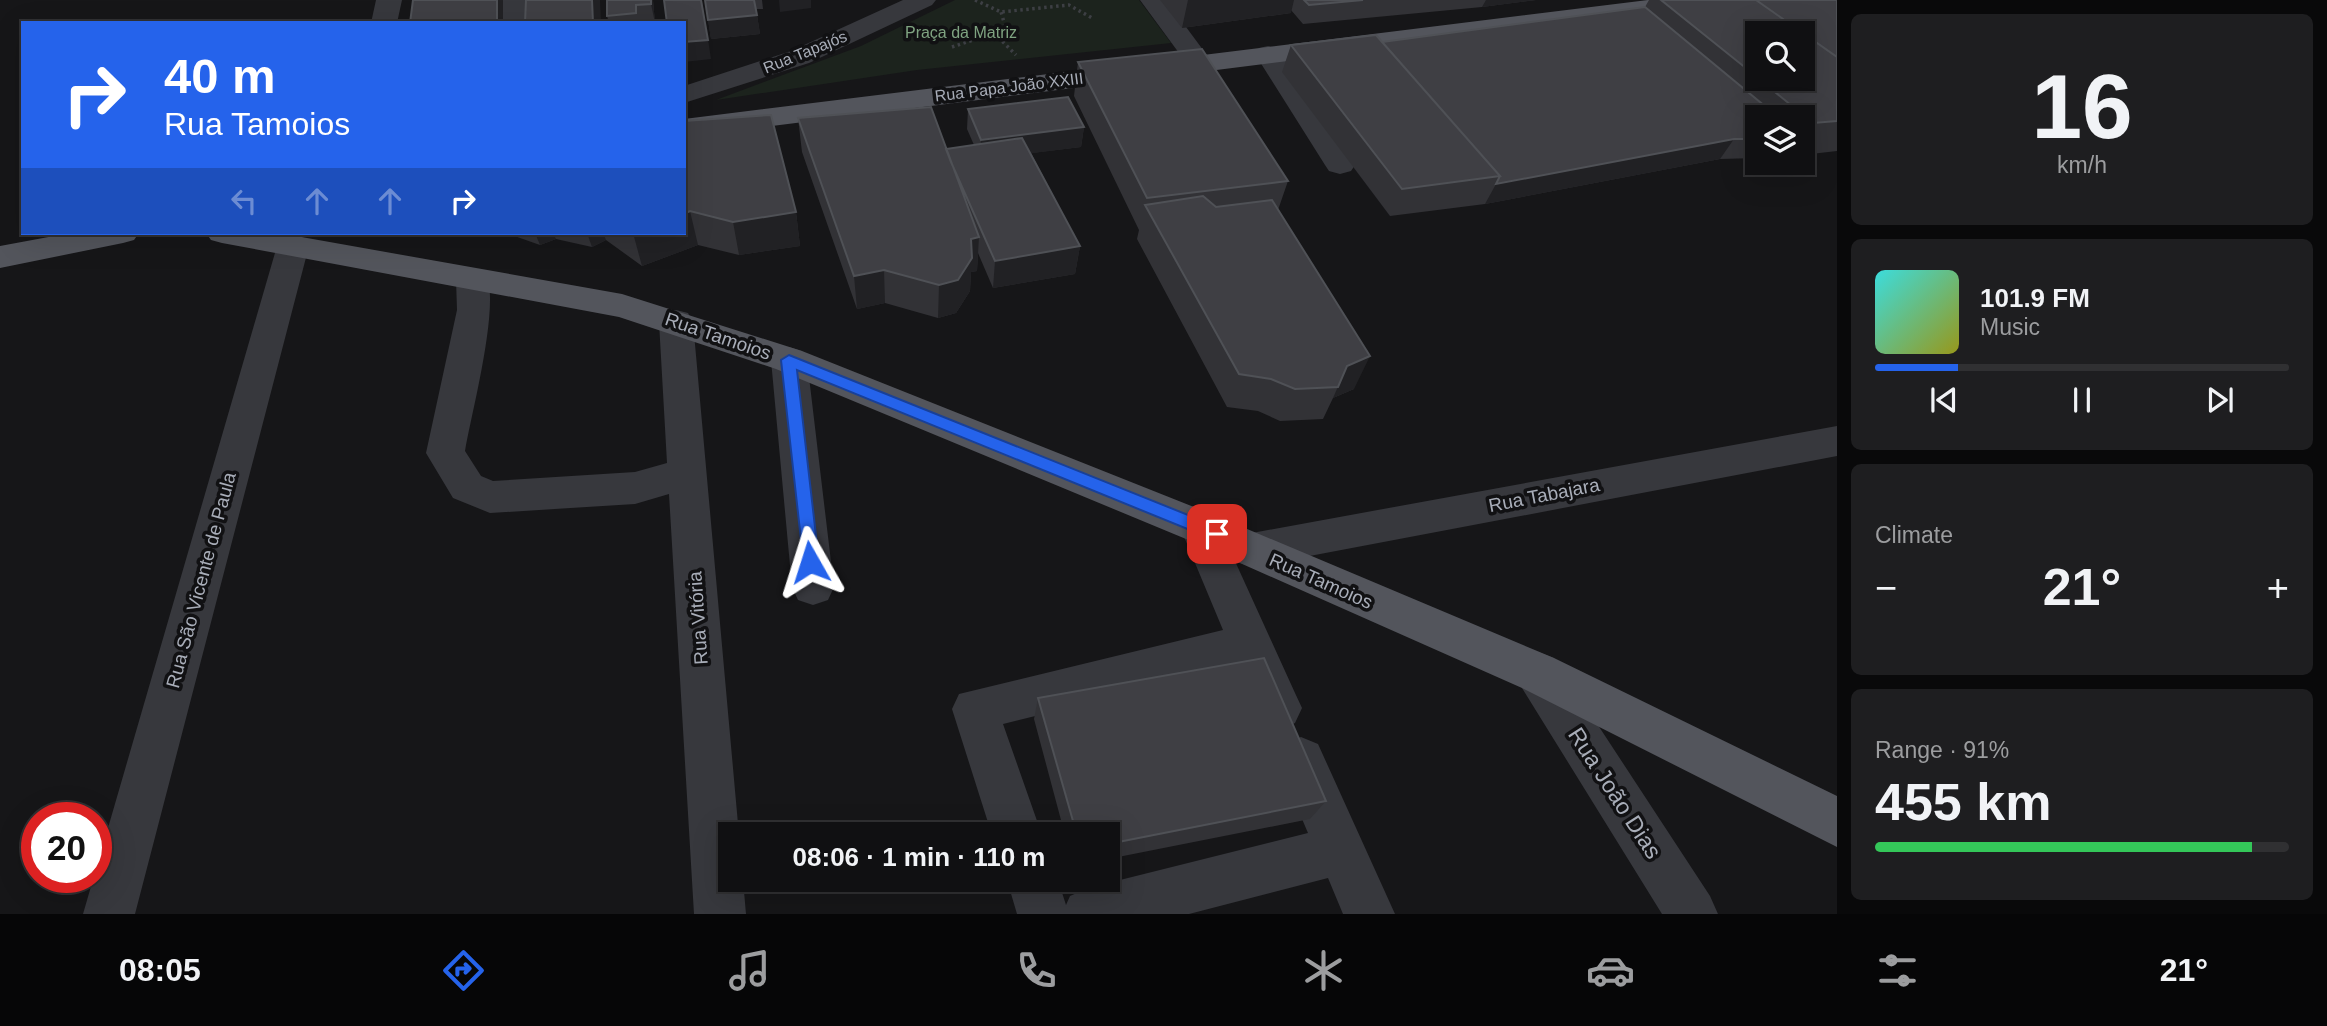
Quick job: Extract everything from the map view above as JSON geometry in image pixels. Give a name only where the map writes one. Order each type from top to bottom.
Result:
[{"type":"main road","name":"Rua Papa João XXIII","points":[[686,128],[1709,0]]},
{"type":"main road","points":[[0,257],[113,235]]},
{"type":"main road","name":"Rua Tamoios","points":[[233,235],[622,306],[789,360],[1200,527],[1538,673],[1837,822]]},
{"type":"street","points":[[384,21],[389,0]]},
{"type":"street","points":[[514,0],[515,21]]},
{"type":"street","name":"Rua Tapajós","points":[[686,94],[800,57],[923,0]]},
{"type":"street","points":[[1153,0],[1199,62]]},
{"type":"street","points":[[1268,54],[1340,165]]},
{"type":"street","name":"Rua São Vicente de Paula","points":[[109,914],[293,246]]},
{"type":"street","points":[[473,278],[474,310],[445,453],[467,487],[490,496],[635,488],[687,473]]},
{"type":"street","name":"Rua Vitória","points":[[676,322],[720,914]]},
{"type":"street","points":[[789,360],[813,587]]},
{"type":"street","name":"Rua Tabajara","points":[[1252,550],[1837,441]]},
{"type":"street","points":[[1200,527],[1369,914]]},
{"type":"street","points":[[1013,822],[975,709],[1250,643]]},
{"type":"street","name":"Rua João Dias","points":[[1538,673],[1692,914]]},
{"type":"street","points":[[1088,914],[1340,850]]},
{"type":"street","points":[[1036,892],[1043,914]]},
{"type":"path","points":[[975,0],[1001,12],[1069,5],[1092,18]]},
{"type":"path","points":[[952,47],[1006,29],[1001,12]]},
{"type":"path","points":[[995,33],[1020,60]]},
{"type":"green space","name":"Praça da Matriz","points":[[955,0],[1139,0],[1171,43],[917,70],[716,100],[861,46]]},
{"type":"building","points":[[413,0],[497,0],[497,21],[410,21]]},
{"type":"building","points":[[526,0],[592,0],[593,21],[525,21]]},
{"type":"building","points":[[607,0],[651,0],[651,4],[636,5],[636,13],[607,16]]},
{"type":"building","points":[[664,0],[701,0],[708,40],[686,42],[686,21],[667,21]]},
{"type":"building","points":[[705,0],[754,0],[757,15],[708,20]]},
{"type":"building","points":[[1304,0],[1363,0],[1309,5]]},
{"type":"building","points":[[1661,0],[1756,0],[1786,21],[1745,21],[1745,67]]},
{"type":"building","points":[[1756,0],[1837,0],[1837,57],[1815,42],[1815,21],[1786,21]]},
{"type":"building","points":[[1645,7],[1763,105],[1745,105],[1745,139],[1496,184],[1500,176],[1382,42]]},
{"type":"building","points":[[1376,35],[1500,176],[1402,189],[1291,45]]},
{"type":"building","points":[[1815,42],[1837,57],[1837,121],[1815,123],[1815,105],[1791,105],[1774,91],[1815,91]]},
{"type":"building","points":[[1202,49],[1288,181],[1147,198],[1078,62]]},
{"type":"building","points":[[1068,97],[1084,127],[981,140],[968,109]]},
{"type":"building","points":[[931,107],[979,237],[971,239],[972,258],[958,280],[939,285],[884,270],[854,276],[798,118]]},
{"type":"building","points":[[771,115],[796,212],[733,222],[690,211],[686,213],[686,121]]},
{"type":"building","points":[[1022,138],[1080,246],[995,261],[946,149]]},
{"type":"building","points":[[1203,196],[1216,207],[1272,200],[1370,356],[1347,366],[1338,387],[1295,389],[1271,379],[1239,374],[1145,205]]},
{"type":"building","points":[[1264,658],[1326,801],[1120,842],[1120,822],[1073,822],[1038,698]]},
{"type":"route","points":[[810,562],[789,360],[1217,534]]}]
